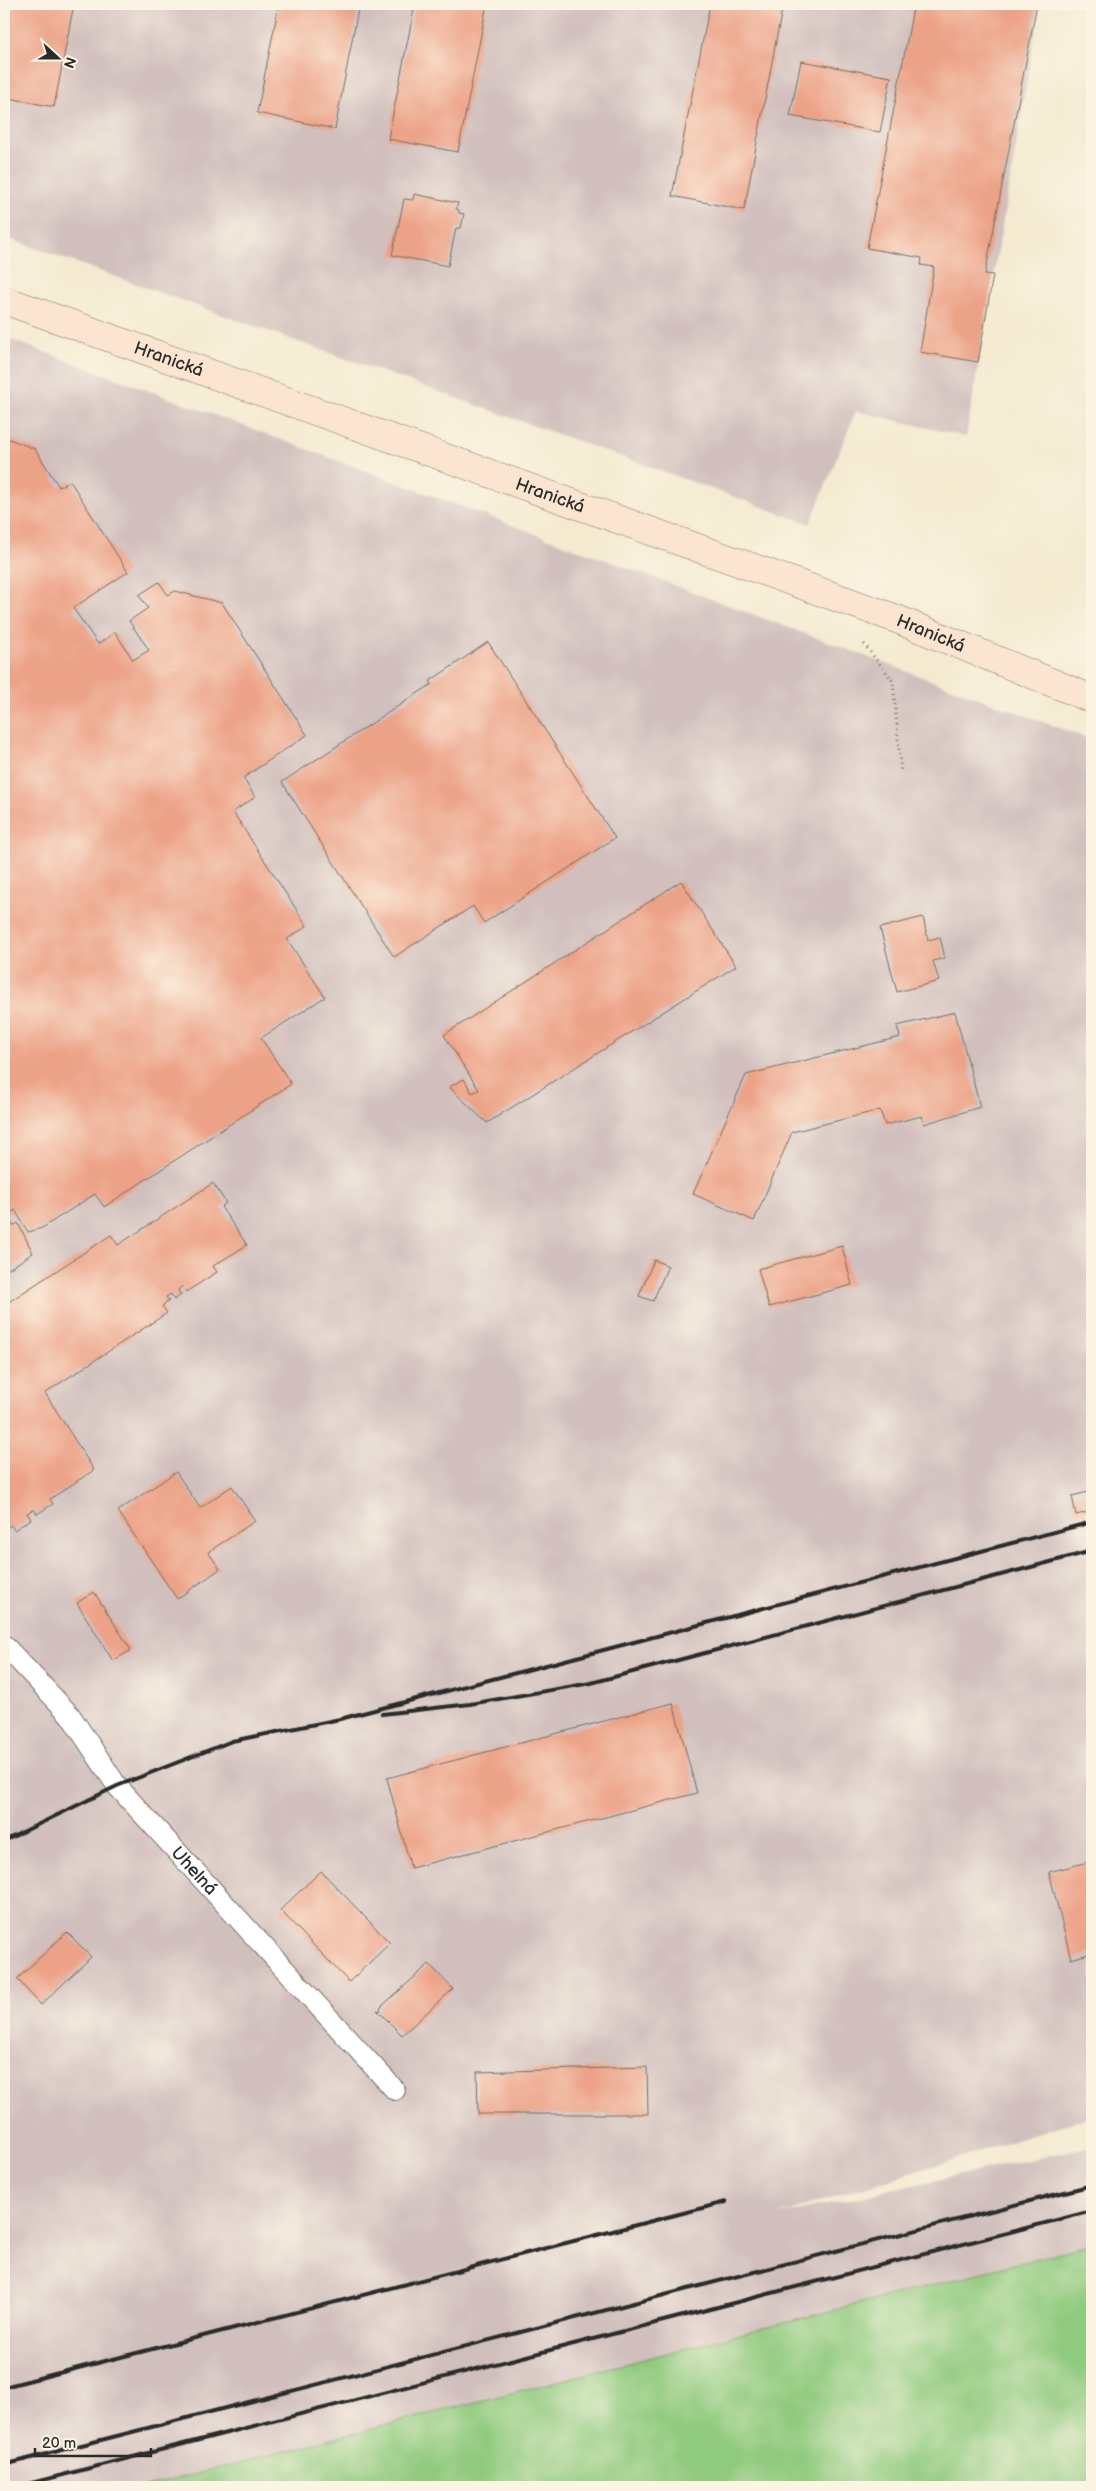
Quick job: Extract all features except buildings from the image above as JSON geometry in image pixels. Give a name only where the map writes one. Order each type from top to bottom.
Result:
[{"type":"street","name":"Hranická","points":[[4,300],[894,618],[1092,699]]},
{"type":"lane","name":"Uhelná","points":[[4,1645],[70,1715],[118,1786],[394,2090]]},
{"type":"shaded area","points":[[4,4],[1040,4],[966,437],[856,411],[810,524],[4,237]]},
{"type":"shaded area","points":[[4,337],[1092,740],[1092,2116],[777,2215],[1092,2146],[1092,2244],[145,2487],[4,2487]]},
{"type":"green space","points":[[1092,2244],[1092,2487],[145,2487]]},
{"type":"railway","points":[[4,1841],[117,1786],[232,1741],[340,1719],[1092,1522]]},
{"type":"railway","points":[[382,1714],[470,1704],[591,1683],[1092,1551]]},
{"type":"railway","points":[[4,2465],[1092,2185]]},
{"type":"railway","points":[[4,2387],[726,2202]]},
{"type":"railway","points":[[16,2487],[1092,2211]]}]
